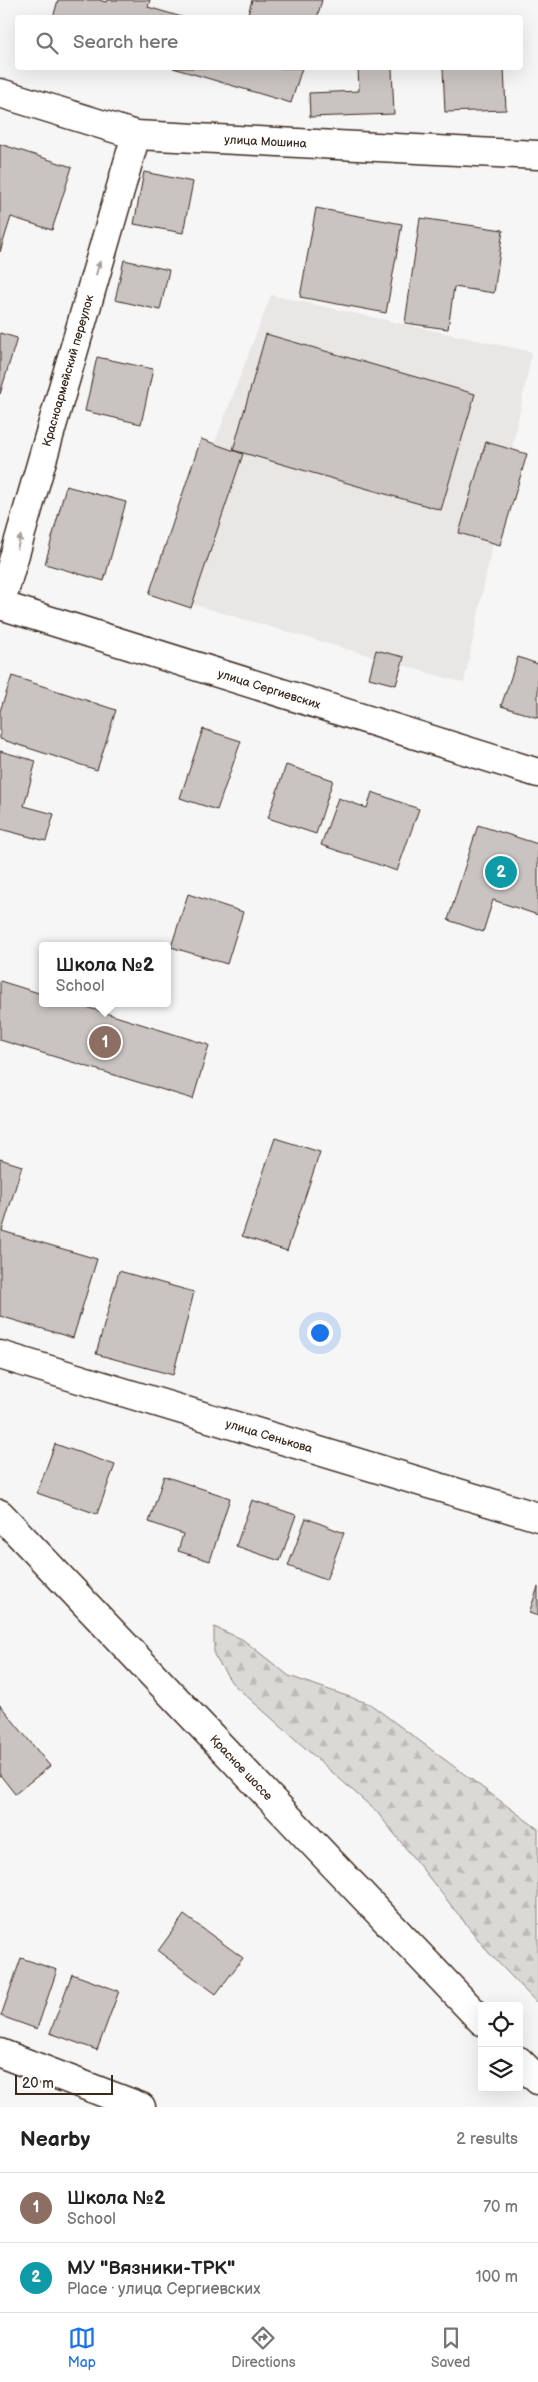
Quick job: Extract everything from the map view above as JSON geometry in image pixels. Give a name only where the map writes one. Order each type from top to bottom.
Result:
[{"type":"street","name":"улица Мошина","points":[[0,93],[136,135],[538,155]]},
{"type":"street","name":"Красноармейский переулок","points":[[0,606],[136,135]]},
{"type":"street","name":"улица Сергиевских","points":[[0,606],[538,773]]},
{"type":"street","name":"улица Сенькова","points":[[0,1355],[538,1517]]},
{"type":"street","name":"Красное шоссе","points":[[0,1514],[478,2017]]},
{"type":"street","points":[[0,2053],[141,2107]]},
{"type":"street","points":[[523,2064],[538,2080]]},
{"type":"shaded area","points":[[271,295],[532,352],[464,683],[157,594]]},
{"type":"green space","points":[[214,1627],[242,1639],[289,1676],[370,1704],[538,1829],[538,2004],[489,1953],[377,1812],[232,1683],[214,1655]]},
{"type":"building","points":[[58,0],[99,0],[106,2],[107,0],[150,0],[148,7],[175,15],[54,15]]},
{"type":"building","points":[[252,0],[322,0],[318,15],[248,15]]},
{"type":"building","points":[[180,70],[301,70],[291,103]]},
{"type":"building","points":[[358,70],[392,70],[394,114],[310,117],[309,93],[359,91]]},
{"type":"building","points":[[443,70],[504,70],[506,110],[445,112]]},
{"type":"building","points":[[0,144],[72,167],[52,230],[11,217],[0,252]]},
{"type":"building","points":[[144,172],[193,182],[183,233],[134,224]]},
{"type":"building","points":[[316,208],[402,224],[386,313],[300,297]]},
{"type":"building","points":[[420,218],[503,230],[494,293],[454,287],[448,329],[405,323]]},
{"type":"building","points":[[124,260],[169,270],[160,310],[115,300]]},
{"type":"building","points":[[0,333],[17,338],[0,394]]},
{"type":"building","points":[[266,334],[475,394],[441,510],[233,450]]},
{"type":"building","points":[[97,357],[153,369],[141,424],[85,411]]},
{"type":"building","points":[[201,439],[243,454],[191,608],[149,594]]},
{"type":"building","points":[[486,442],[527,454],[500,545],[459,533]]},
{"type":"building","points":[[66,486],[126,502],[104,581],[45,564]]},
{"type":"building","points":[[376,650],[404,657],[396,685],[369,678]]},
{"type":"building","points":[[518,657],[538,664],[538,718],[501,706]]},
{"type":"building","points":[[12,676],[116,710],[97,770],[0,739],[0,711]]},
{"type":"building","points":[[203,729],[241,741],[217,810],[180,798]]},
{"type":"building","points":[[0,751],[36,761],[24,806],[54,814],[46,841],[0,829]]},
{"type":"building","points":[[286,765],[333,780],[316,834],[268,818]]},
{"type":"building","points":[[372,792],[419,809],[397,871],[321,845],[338,798],[367,808]]},
{"type":"building","points":[[478,825],[538,844],[538,915],[493,900],[483,932],[448,920]]},
{"type":"building","points":[[188,894],[243,912],[227,964],[171,947]]},
{"type":"building","points":[[0,981],[39,993],[39,1007],[86,1007],[209,1045],[193,1099],[0,1040]]},
{"type":"building","points":[[275,1138],[320,1152],[287,1251],[242,1236]]},
{"type":"building","points":[[0,1159],[22,1166],[2,1231],[97,1259],[73,1338],[0,1316]]},
{"type":"building","points":[[119,1271],[194,1292],[173,1375],[96,1354]]},
{"type":"building","points":[[55,1444],[115,1465],[97,1514],[37,1493]]},
{"type":"building","points":[[164,1476],[230,1498],[210,1561],[178,1551],[183,1534],[149,1522]]},
{"type":"building","points":[[252,1500],[296,1515],[280,1561],[236,1546]]},
{"type":"building","points":[[306,1518],[344,1533],[326,1580],[288,1566]]},
{"type":"building","points":[[538,1587],[538,1616],[529,1613]]},
{"type":"building","points":[[0,1705],[50,1766],[15,1794],[0,1775]]},
{"type":"building","points":[[184,1915],[243,1958],[216,1994],[158,1951]]},
{"type":"building","points":[[21,1958],[57,1970],[37,2029],[1,2016]]},
{"type":"building","points":[[72,1974],[119,1991],[97,2050],[50,2033]]},
{"type":"place","name":"МУ \"Вязники-ТРК\"","points":[[501,872]]},
{"type":"place","name":"Школа №2","points":[[105,1042]]}]
